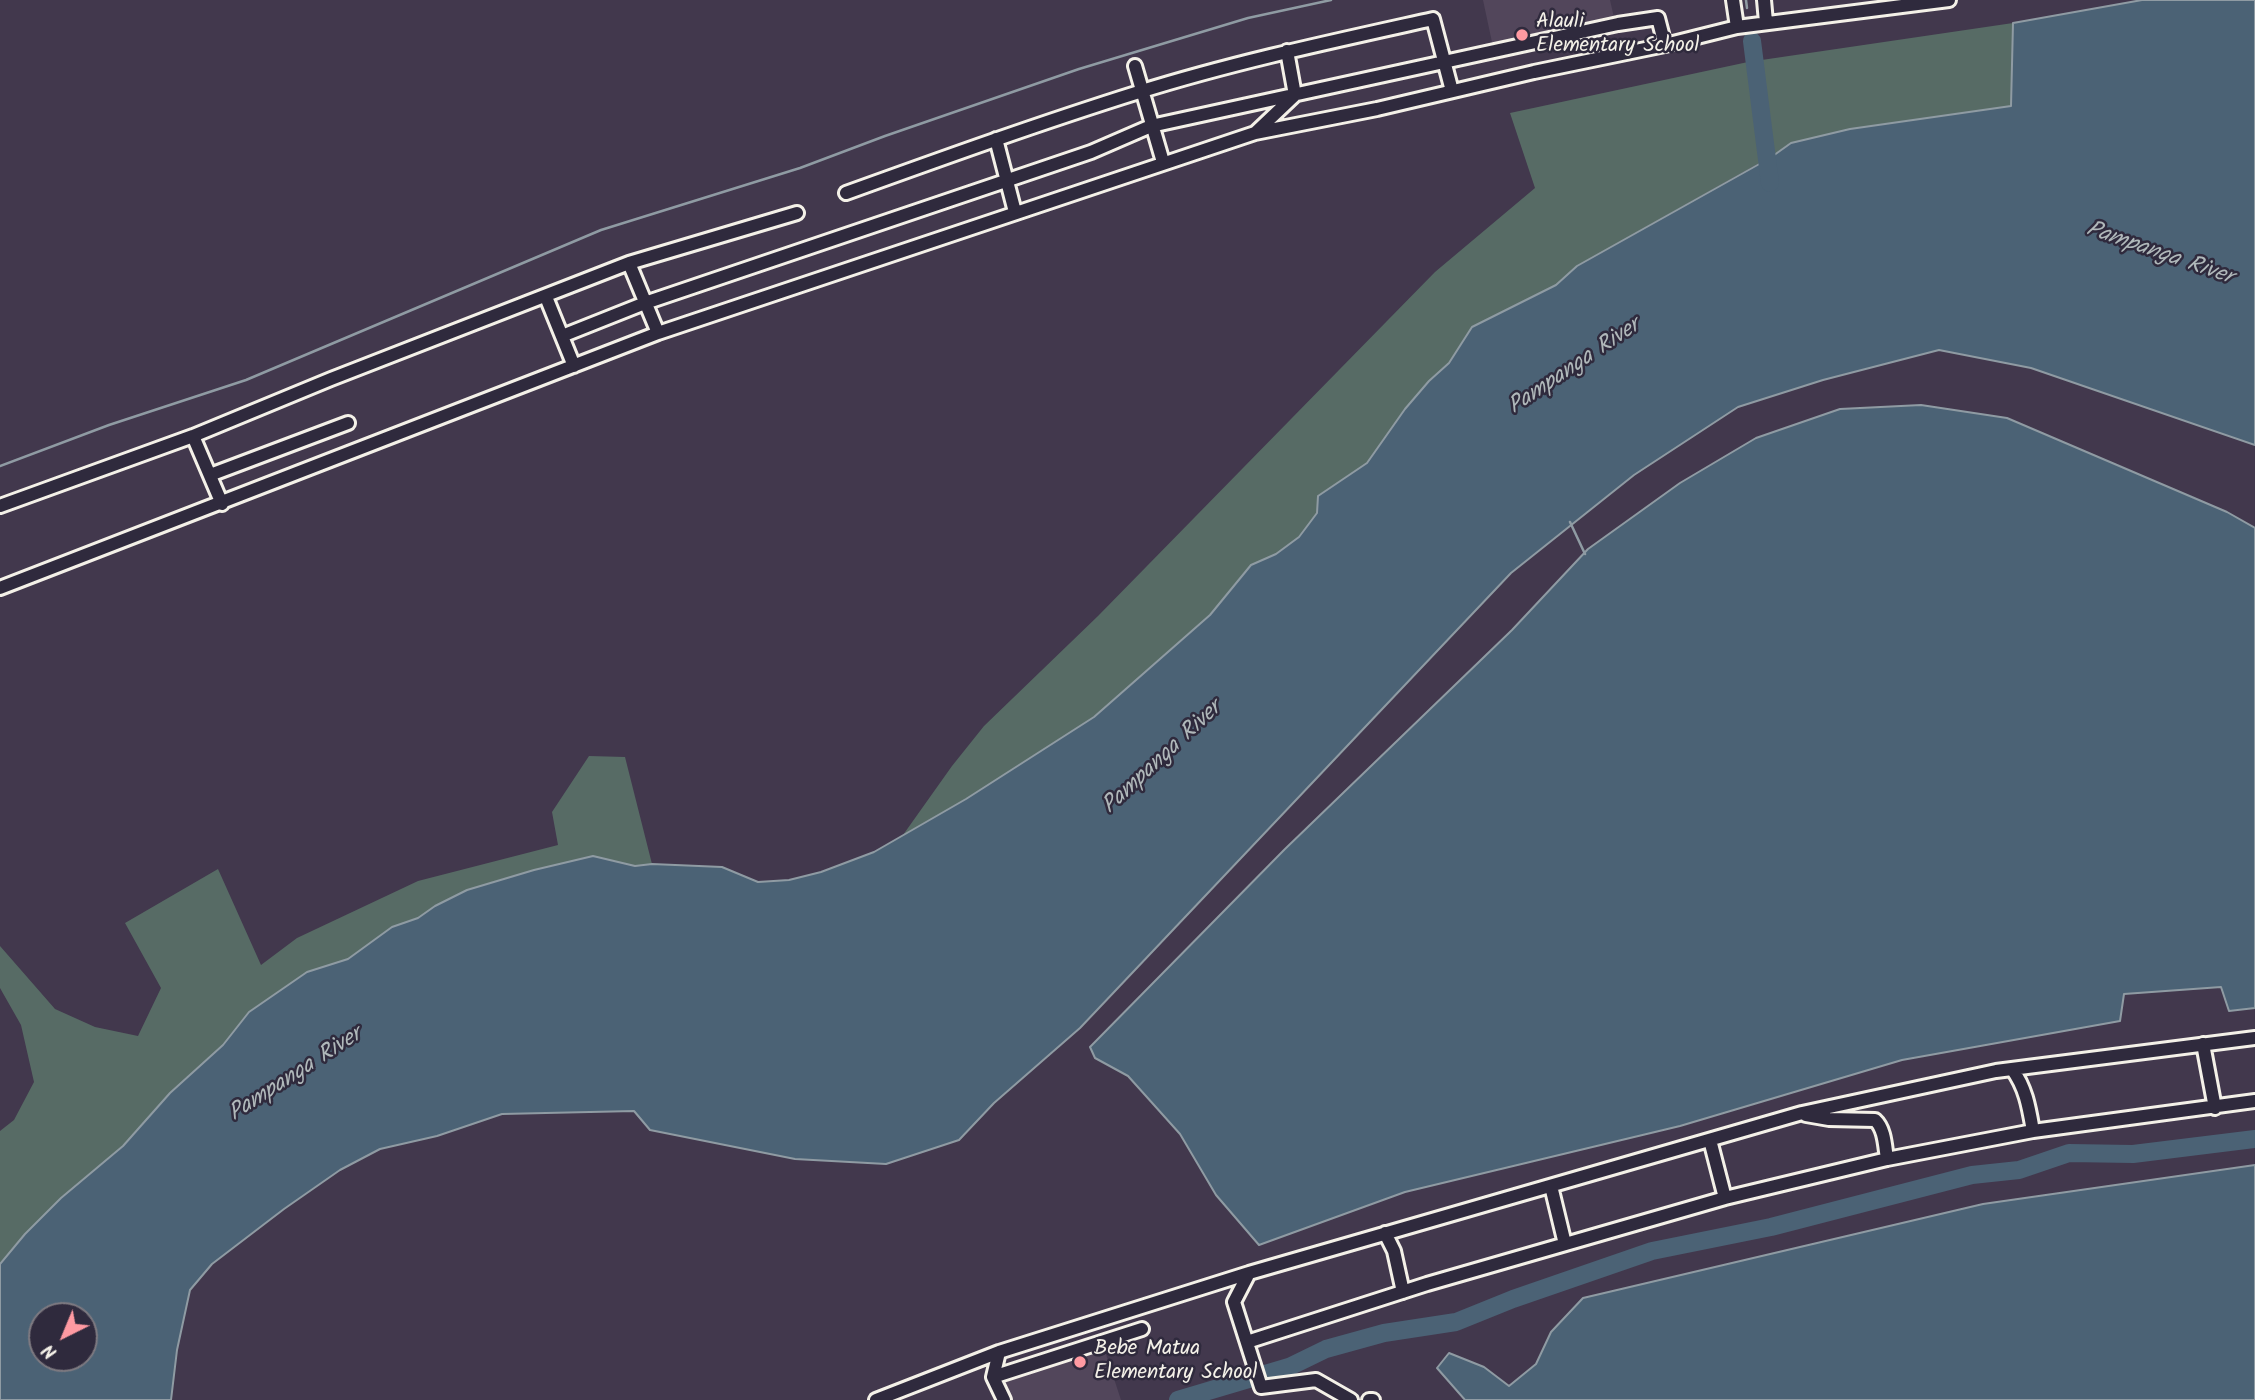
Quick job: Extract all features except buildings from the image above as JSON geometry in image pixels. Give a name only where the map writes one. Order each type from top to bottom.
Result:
[{"type":"street","points":[[1733,0],[1737,27]]},
{"type":"street","points":[[1764,0],[1766,22]]},
{"type":"street","points":[[0,588],[658,333],[1255,133],[1665,45],[1737,27],[1949,0]]},
{"type":"street","points":[[562,337],[645,303],[1091,152],[1151,126],[1445,64],[1618,24],[1658,18],[1665,45]]},
{"type":"street","points":[[846,193],[996,139],[1141,92],[1287,51],[1433,19],[1452,91]]},
{"type":"street","points":[[1287,51],[1295,95]]},
{"type":"street","points":[[1135,66],[1163,162]]},
{"type":"street","points":[[1255,133],[1295,95]]},
{"type":"street","points":[[996,139],[1015,212]]},
{"type":"street","points":[[0,506],[193,436],[629,263],[797,213]]},
{"type":"street","points":[[629,263],[658,333]]},
{"type":"street","points":[[546,297],[574,366]]},
{"type":"street","points":[[210,475],[348,423]]},
{"type":"street","points":[[193,436],[222,504]]},
{"type":"street","points":[[876,1400],[999,1352],[1249,1273],[1802,1113],[2012,1069],[2255,1038]]},
{"type":"street","points":[[2203,1044],[2216,1108]]},
{"type":"street","points":[[2012,1069],[2022,1082],[2033,1131]]},
{"type":"street","points":[[1247,1342],[1403,1292],[1725,1198],[1887,1159],[2033,1131],[2255,1101]]},
{"type":"street","points":[[1802,1113],[1829,1119],[1875,1121],[1882,1132],[1887,1159]]},
{"type":"street","points":[[1710,1140],[1725,1198]]},
{"type":"street","points":[[1551,1186],[1565,1244]]},
{"type":"street","points":[[1385,1233],[1394,1251],[1403,1292]]},
{"type":"street","points":[[1249,1273],[1234,1301],[1261,1387],[1315,1380],[1351,1400]]},
{"type":"street","points":[[993,1377],[1142,1329]]},
{"type":"street","points":[[999,1352],[993,1377],[1004,1400]]},
{"type":"shaded area","name":"Alauli Elementary School","points":[[1483,0],[1610,0],[1615,22],[1493,47]]},
{"type":"shaded area","name":"Bebe Matua Elementary School","points":[[1103,1345],[1121,1400],[1009,1400],[1000,1379]]},
{"type":"green space","points":[[2013,23],[2011,106],[1851,129],[1791,143],[1577,266],[1556,285],[1472,327],[1449,363],[1405,409],[1367,463],[1319,495],[1317,513],[1299,537],[1276,554],[1251,565],[1210,615],[1094,717],[966,799],[903,835],[984,726],[1098,616],[1435,272],[1535,188],[1510,113],[1748,62]]},
{"type":"green space","points":[[589,756],[625,757],[652,864],[635,866],[593,856],[467,890],[418,918],[392,927],[348,959],[307,972],[249,1012],[223,1045],[170,1093],[123,1146],[61,1198],[0,1264],[0,1131],[14,1120],[34,1082],[21,1025],[0,988],[0,946],[55,1009],[95,1027],[138,1036],[161,988],[125,923],[218,869],[261,965],[297,938],[418,881],[558,845],[552,812]]},
{"type":"water","name":"Pampanga River","points":[[2142,0],[2255,0],[2255,445],[2031,368],[1939,350],[1823,380],[1738,407],[1634,475],[1511,573],[1080,1028],[994,1103],[959,1140],[886,1164],[795,1159],[650,1130],[634,1111],[502,1114],[437,1136],[380,1149],[340,1170],[212,1264],[190,1290],[177,1350],[171,1400],[0,1400],[0,1264],[61,1198],[123,1146],[170,1093],[223,1045],[249,1012],[307,972],[348,959],[392,927],[418,918],[467,890],[593,856],[635,866],[652,864],[722,867],[758,882],[789,880],[821,872],[874,852],[966,799],[1094,717],[1210,615],[1251,565],[1276,554],[1299,537],[1317,513],[1318,496],[1367,463],[1405,409],[1449,363],[1472,327],[1556,285],[1577,266],[1770,158],[1791,143],[1850,129],[2011,106],[2013,23]]},
{"type":"water","points":[[1921,405],[2007,418],[2227,512],[2255,528],[2255,1008],[2229,1011],[2221,987],[2124,994],[2120,1021],[1902,1060],[1680,1126],[1405,1192],[1259,1245],[1216,1195],[1180,1134],[1128,1076],[1095,1058],[1090,1047],[1285,849],[1512,630],[1588,549],[1680,483],[1756,438],[1840,409]]},
{"type":"water","points":[[2255,1165],[2255,1400],[1465,1400],[1437,1368],[1449,1353],[1484,1367],[1509,1386],[1536,1364],[1551,1332],[1583,1298],[1983,1204]]},
{"type":"waterway","points":[[0,466],[109,425],[246,380],[601,230],[800,168],[1079,69],[1248,18],[1331,0]]},
{"type":"waterway","points":[[1746,0],[1747,8]]},
{"type":"waterway","points":[[1752,41],[1770,183]]},
{"type":"waterway","points":[[1570,522],[1585,554]]},
{"type":"waterway","points":[[1178,1400],[1289,1367],[1326,1349],[1384,1333],[1456,1322],[1513,1299],[1652,1251],[1771,1227],[1972,1175],[2019,1170],[2069,1153],[2133,1154],[2255,1139]]},
{"type":"place","name":"Alauli Elementary School","points":[[1522,35]]},
{"type":"place","name":"Bebe Matua Elementary School","points":[[1080,1362]]}]
